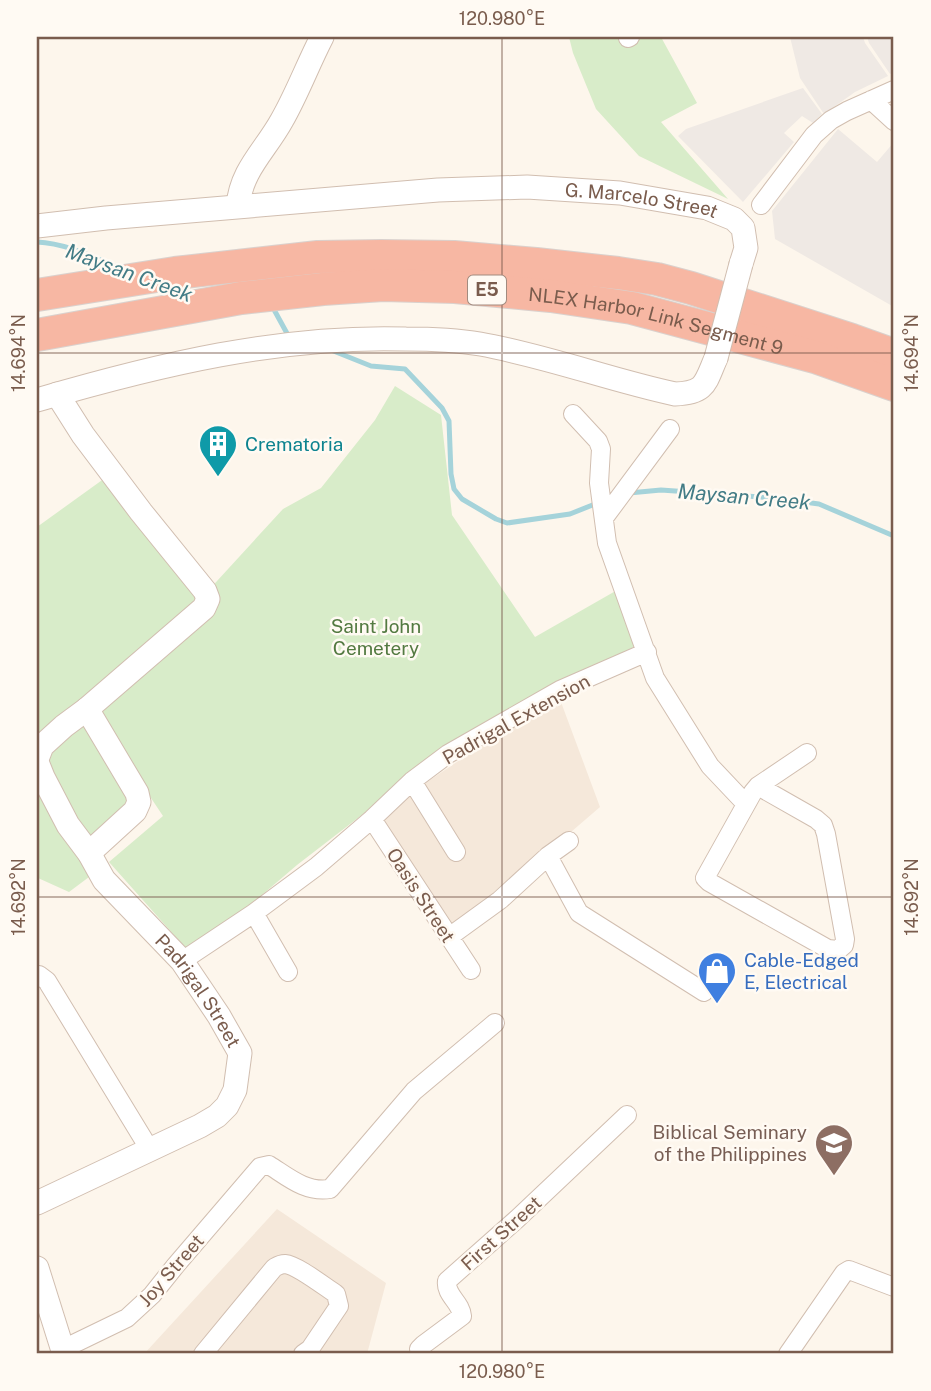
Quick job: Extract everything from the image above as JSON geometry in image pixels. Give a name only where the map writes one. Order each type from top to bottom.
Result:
[{"type":"highway","points":[[37,274],[173,258],[251,254],[318,257]]},
{"type":"highway","name":"E5","points":[[37,295],[175,273],[318,257]]},
{"type":"highway","name":"NLEX Harbor Link Segment 9","points":[[318,257],[454,257],[577,268],[657,279],[894,355]]},
{"type":"highway","name":"NLEX Harbor Link Segment 9","points":[[37,335],[241,298],[383,285],[455,287],[551,296],[632,308],[815,357],[894,386]]},
{"type":"street","points":[[238,206],[239,192],[247,173],[282,121],[322,37]]},
{"type":"street","points":[[761,205],[814,135],[831,120],[894,90]]},
{"type":"street","points":[[871,100],[894,121]]},
{"type":"street","name":"G. Marcelo Street","points":[[37,226],[438,190],[527,187],[620,193],[707,208],[734,219],[743,228],[746,248],[716,358],[704,386],[691,393],[675,394],[541,357],[479,344],[403,338],[328,339],[287,344],[178,363],[47,397]]},
{"type":"street","name":"Padrigal Street","points":[[37,1203],[217,1116],[227,1106],[235,1090],[240,1053],[182,961],[104,880],[89,853],[68,825],[37,760],[42,746],[204,608],[208,599],[205,591],[83,435],[47,397]]},
{"type":"street","points":[[573,414],[598,441],[601,449],[598,483],[607,543],[655,678],[710,766],[746,803]]},
{"type":"street","points":[[604,518],[670,429]]},
{"type":"street","name":"Padrigal Extension","points":[[182,961],[316,867],[412,781],[448,754],[560,690],[647,652]]},
{"type":"street","points":[[87,709],[137,793],[139,803],[135,811],[89,853]]},
{"type":"street","points":[[758,786],[816,818],[823,825],[845,939],[844,945],[838,950],[828,949],[705,878],[758,786],[807,753]]},
{"type":"street","points":[[412,781],[456,852]]},
{"type":"street","name":"Oasis Street","points":[[372,819],[471,970]]},
{"type":"street","points":[[449,937],[500,900],[548,856],[569,841]]},
{"type":"street","points":[[548,856],[579,913],[704,992]]},
{"type":"street","points":[[254,913],[288,972]]},
{"type":"street","points":[[37,975],[47,981],[150,1150]]},
{"type":"street","name":"Joy Street","points":[[63,1352],[127,1318],[152,1295],[260,1167],[269,1165],[314,1190],[330,1189],[414,1091],[495,1023]]},
{"type":"street","name":"First Street","points":[[422,1354],[419,1349],[462,1316],[460,1307],[447,1290],[447,1281],[627,1115]]},
{"type":"street","points":[[203,1354],[274,1268],[282,1264],[298,1269],[336,1294],[338,1299],[339,1306],[310,1349],[303,1354]]},
{"type":"street","points":[[37,1268],[63,1352]]},
{"type":"street","points":[[788,1354],[844,1273],[849,1270],[856,1271],[894,1287]]},
{"type":"shaded area","points":[[790,37],[863,37],[888,76],[855,92],[824,114],[800,78]]},
{"type":"shaded area","points":[[867,37],[894,37],[894,72],[890,74]]},
{"type":"shaded area","points":[[803,88],[822,114],[813,123],[802,116],[784,133],[794,142],[743,202],[678,136],[686,129]]},
{"type":"shaded area","points":[[838,129],[877,162],[894,142],[894,307],[775,239],[772,211]]},
{"type":"shaded area","points":[[558,694],[600,807],[449,937],[372,819]]},
{"type":"shaded area","points":[[277,1209],[386,1283],[367,1354],[144,1354]]},
{"type":"green space","points":[[569,37],[661,37],[697,103],[661,122],[728,199],[639,156],[596,109]]},
{"type":"green space","name":"Saint John Cemetery","points":[[395,386],[441,415],[452,515],[535,637],[619,589],[640,643],[389,794],[190,953],[109,862],[163,816],[95,714],[283,509],[321,488],[375,420]]},
{"type":"green space","points":[[105,478],[200,601],[82,710],[129,786],[129,804],[87,872],[89,877],[69,892],[38,878],[37,874],[37,527]]},
{"type":"waterway","name":"Maysan Creek","points":[[37,242],[68,248],[119,268]]},
{"type":"waterway","name":"Maysan Creek","points":[[163,288],[183,294]]},
{"type":"waterway","name":"Maysan Creek","points":[[272,306],[289,337]]},
{"type":"waterway","name":"Maysan Creek","points":[[331,350],[371,366],[405,369],[442,408],[449,421],[454,489],[462,499],[496,519],[507,523],[570,514],[595,504]]},
{"type":"waterway","name":"Maysan Creek","points":[[629,493],[661,490],[819,504],[894,536]]},
{"type":"place","name":"Crematoria","points":[[218,478]]},
{"type":"place","name":"Cable-Edged E, Electrical","points":[[717,1005]]},
{"type":"place","name":"Biblical Seminary of the Philippines","points":[[834,1177]]}]
